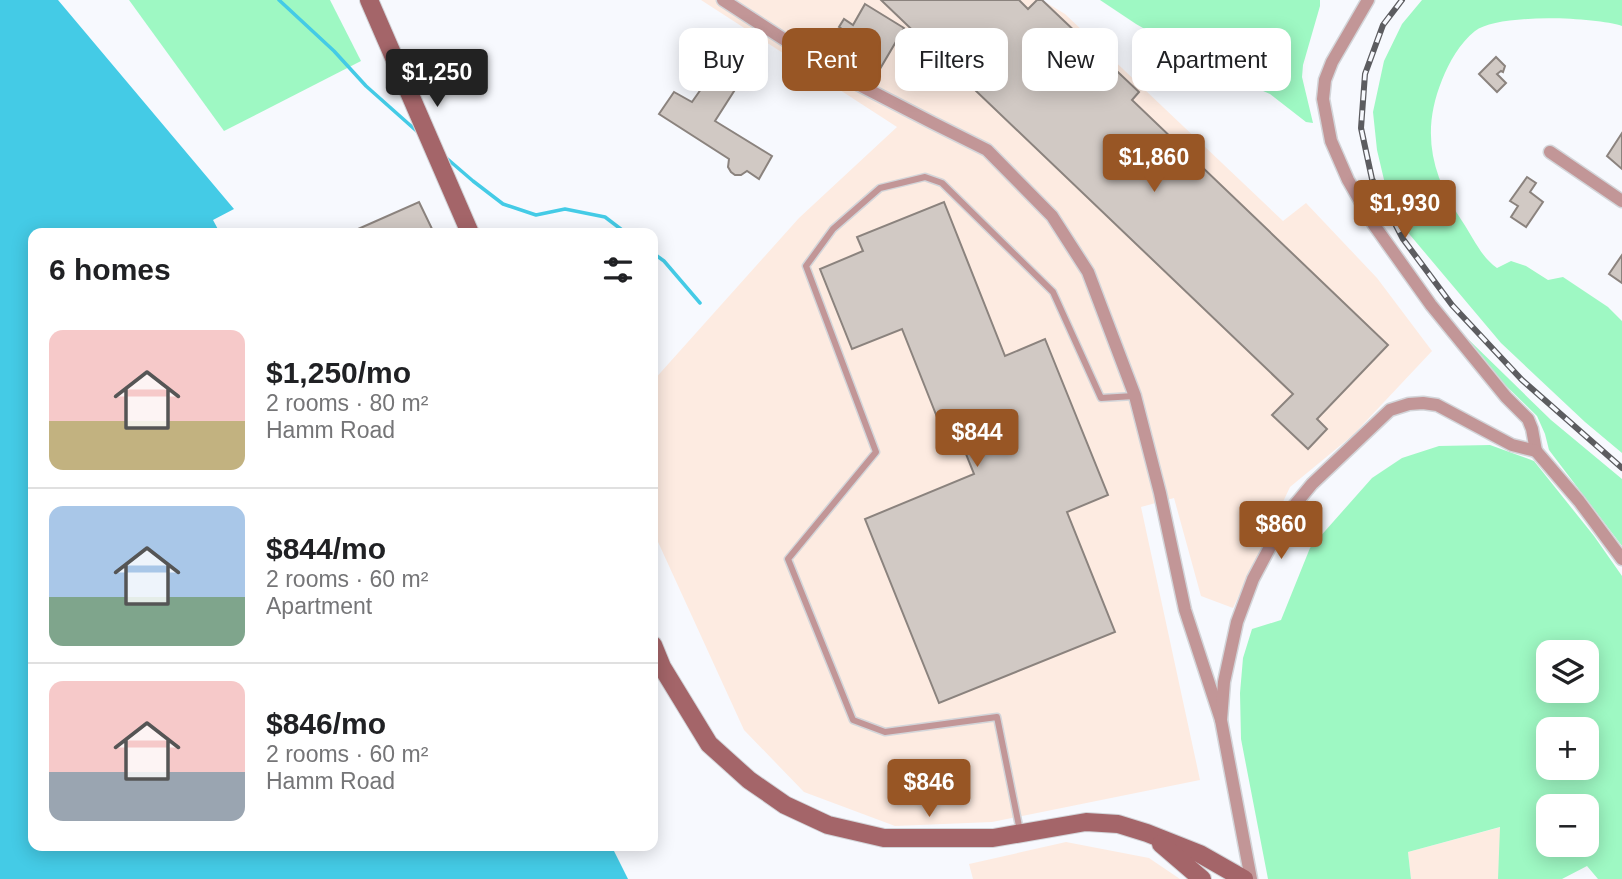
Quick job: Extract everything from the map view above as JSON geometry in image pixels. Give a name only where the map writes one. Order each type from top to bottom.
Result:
[{"type":"main road","points":[[369,0],[468,228]]},
{"type":"main road","points":[[658,657],[709,744],[749,780],[785,805],[828,825],[884,838],[993,838],[1086,822],[1118,824],[1200,854],[1244,879]]},
{"type":"main road","points":[[1147,834],[1202,879]]},
{"type":"street","points":[[723,0],[836,73],[987,150],[1052,216],[1088,272],[1135,396],[1160,493],[1185,610],[1222,720],[1251,879]]},
{"type":"street","points":[[1368,0],[1332,62],[1322,99],[1331,141],[1348,180],[1374,225],[1431,305],[1506,397],[1528,419],[1536,451],[1579,501],[1622,559]]},
{"type":"street","points":[[1550,152],[1622,201]]},
{"type":"street","points":[[1222,720],[1224,682],[1237,622],[1253,579],[1287,513],[1312,484],[1390,410],[1409,404],[1437,405],[1512,445],[1536,451]]},
{"type":"lane","points":[[1021,833],[997,717],[885,732],[853,720],[788,559],[876,452],[806,266],[833,229],[880,188],[925,177],[942,183],[1053,292],[1101,398],[1135,396]]},
{"type":"shaded area","points":[[701,0],[1042,0],[1065,14],[1080,28],[1022,28],[1022,91],[1118,91],[1118,64],[1132,78],[1132,91],[1146,91],[1283,221],[1306,203],[1377,278],[1432,351],[1353,435],[1290,487],[1233,608],[1201,596],[1174,498],[1141,507],[1200,780],[992,822],[895,826],[804,792],[744,730],[658,542],[658,375],[799,218],[897,127],[841,91],[881,91],[881,28],[782,28],[782,52],[768,43],[768,28],[744,28]]},
{"type":"shaded area","points":[[1501,827],[1499,879],[1411,879],[1408,852]]},
{"type":"shaded area","points":[[1066,842],[1149,858],[1180,879],[973,879],[969,864]]},
{"type":"green space","points":[[129,0],[330,0],[361,61],[224,131]]},
{"type":"green space","points":[[1100,0],[1320,0],[1302,77],[1313,123],[1306,122],[1263,91],[1291,91],[1291,28],[1143,28]]},
{"type":"green space","points":[[1422,0],[1622,0],[1622,26],[1590,20],[1547,18],[1504,21],[1475,31],[1460,47],[1445,73],[1436,99],[1431,135],[1432,153],[1443,187],[1451,204],[1491,263],[1497,268],[1511,261],[1526,266],[1548,280],[1563,277],[1608,307],[1622,321],[1622,453],[1501,343],[1405,229],[1385,184],[1377,150],[1373,112],[1384,61],[1402,24]]},
{"type":"green space","points":[[1468,339],[1551,420],[1622,479],[1622,546],[1549,450],[1537,416],[1494,374]]},
{"type":"green space","points":[[1490,445],[1534,461],[1622,576],[1622,879],[1598,879],[1587,866],[1562,879],[1498,879],[1500,827],[1408,852],[1411,879],[1268,879],[1241,739],[1240,693],[1243,658],[1252,629],[1281,620],[1310,548],[1372,478],[1402,458],[1439,446]]},
{"type":"water","points":[[0,0],[58,0],[234,209],[213,220],[217,228],[28,228],[28,851],[614,851],[628,879],[0,879]]},
{"type":"building","points":[[881,0],[1019,0],[1028,9],[1037,0],[1042,0],[1072,28],[1022,28],[1022,91],[1118,91],[1118,72],[1132,85],[1132,91],[1139,92],[1132,100],[1388,345],[1317,419],[1327,429],[1308,449],[1272,415],[1293,394],[976,91],[1008,91],[1008,28],[910,28]]},
{"type":"building","points":[[865,4],[904,28],[895,28],[895,43],[881,67],[881,28],[839,27],[844,19],[853,25]]},
{"type":"building","points":[[1496,57],[1505,66],[1503,72],[1497,74],[1506,83],[1497,92],[1479,74]]},
{"type":"building","points":[[700,91],[734,91],[715,121],[772,156],[759,179],[747,171],[735,175],[728,167],[729,159],[659,114],[674,92],[692,102]]},
{"type":"building","points":[[1622,133],[1622,169],[1607,156]]},
{"type":"building","points":[[1527,177],[1536,183],[1530,192],[1543,202],[1526,227],[1511,217],[1518,206],[1510,201]]},
{"type":"building","points":[[419,202],[432,228],[360,228]]},
{"type":"building","points":[[944,202],[1005,356],[1045,339],[1108,495],[1067,512],[1115,632],[939,703],[865,519],[974,474],[949,412],[937,417],[902,329],[852,349],[820,269],[863,251],[857,237]]},
{"type":"building","points":[[1622,255],[1622,283],[1609,274]]},
{"type":"waterway","points":[[279,0],[334,51],[366,86],[420,134]]},
{"type":"waterway","points":[[444,156],[503,204],[536,215],[565,209],[605,217],[619,228]]},
{"type":"waterway","points":[[658,257],[700,303]]},
{"type":"railway","points":[[1402,0],[1383,25],[1365,74],[1361,128],[1372,179],[1403,239],[1452,305],[1522,380],[1622,468]]}]
